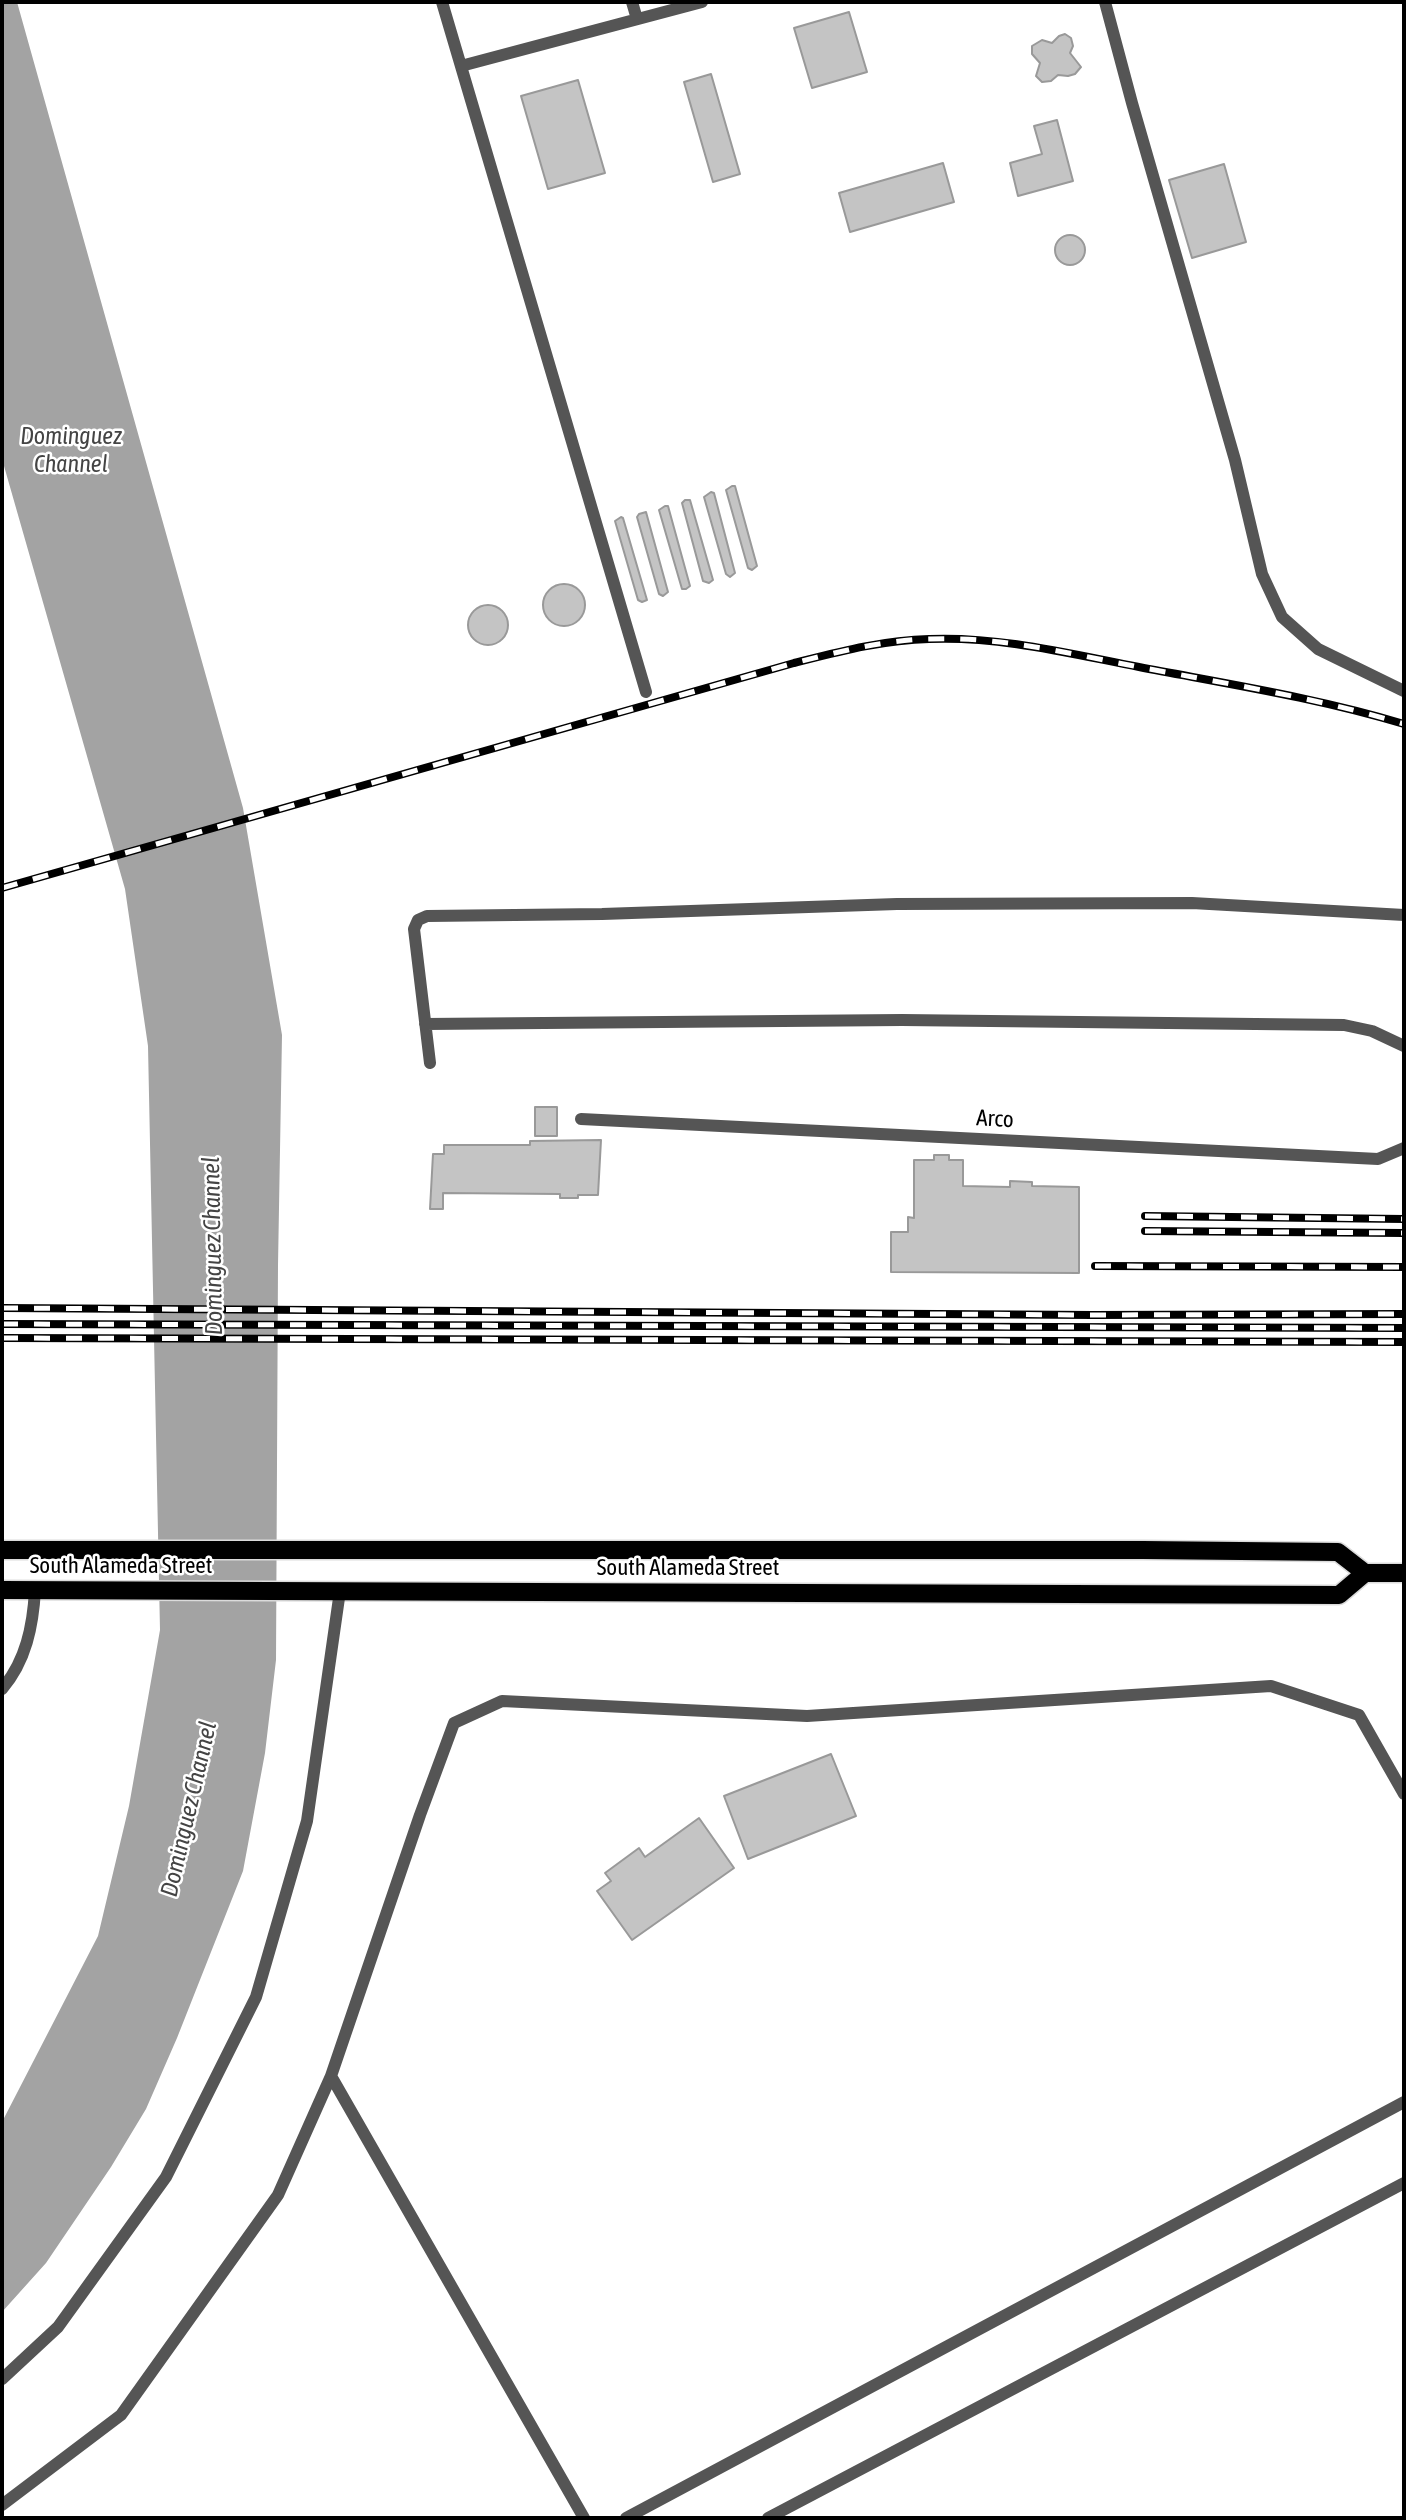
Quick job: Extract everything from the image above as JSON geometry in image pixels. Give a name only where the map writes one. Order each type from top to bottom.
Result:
[{"type":"main road","name":"South Alameda Street","points":[[2,1550],[1338,1552],[1365,1573],[1339,1595],[2,1590]]},
{"type":"main road","points":[[1365,1573],[1404,1573]]},
{"type":"lane","points":[[442,2],[646,692]]},
{"type":"lane","points":[[632,2],[637,19]]},
{"type":"lane","points":[[461,66],[702,2]]},
{"type":"lane","points":[[1105,2],[1235,460],[1262,574],[1282,617],[1318,649],[1404,691]]},
{"type":"lane","points":[[430,1063],[414,929],[418,920],[427,916],[602,914],[897,904],[1152,903],[1404,915]]},
{"type":"lane","points":[[425,1024],[902,1020],[1344,1025],[1372,1031],[1403,1046]]},
{"type":"lane","name":"Arco","points":[[581,1119],[1378,1159],[1404,1148]]},
{"type":"lane","points":[[2,1689],[9,1681],[30,1636],[35,1590]]},
{"type":"lane","points":[[2,2379],[58,2327],[166,2177],[256,1997],[307,1821],[333,1591]]},
{"type":"lane","points":[[2,2505],[121,2415],[278,2195],[331,2076],[454,1723],[502,1701],[807,1716],[1271,1686],[1359,1715],[1404,1794]]},
{"type":"lane","points":[[331,2076],[584,2518]]},
{"type":"lane","points":[[626,2518],[1404,2102]]},
{"type":"lane","points":[[768,2518],[1404,2183]]},
{"type":"water","name":"Dominguez Channel","points":[[2,2],[17,2],[243,808],[282,1035],[276,1660],[265,1753],[243,1871],[146,2109],[111,2167],[46,2263],[2,2312],[2,2122],[98,1936],[129,1806],[160,1630],[148,1046],[125,889],[2,459]]},
{"type":"building","points":[[849,12],[867,72],[812,88],[794,28]]},
{"type":"building","points":[[1065,34],[1071,38],[1073,46],[1070,53],[1081,67],[1075,74],[1058,75],[1051,81],[1042,82],[1036,76],[1040,63],[1032,54],[1032,46],[1042,40],[1052,43]]},
{"type":"building","points":[[711,74],[740,174],[713,182],[684,82]]},
{"type":"building","points":[[578,80],[605,173],[548,189],[521,96]]},
{"type":"building","points":[[1057,120],[1073,181],[1018,196],[1010,163],[1042,154],[1034,126]]},
{"type":"building","points":[[943,163],[954,202],[850,232],[839,193]]},
{"type":"building","points":[[1224,164],[1246,242],[1192,258],[1169,180]]},
{"type":"building","points":[[1070,235],[1076,236],[1084,244],[1084,256],[1076,264],[1070,265],[1064,264],[1056,256],[1055,250],[1056,244],[1064,236]]},
{"type":"building","points":[[735,486],[757,566],[752,570],[748,568],[726,490]]},
{"type":"building","points":[[714,493],[735,573],[730,577],[726,574],[704,497]]},
{"type":"building","points":[[690,500],[713,580],[709,583],[703,581],[682,503]]},
{"type":"building","points":[[668,506],[690,586],[686,589],[682,589],[659,510]]},
{"type":"building","points":[[646,512],[668,592],[663,596],[659,594],[637,517]]},
{"type":"building","points":[[621,517],[647,600],[642,602],[638,600],[615,521]]},
{"type":"building","points":[[564,584],[579,590],[585,605],[579,620],[564,626],[549,620],[543,605],[549,590]]},
{"type":"building","points":[[488,605],[496,606],[502,611],[507,617],[507,633],[502,639],[496,644],[488,645],[480,644],[474,639],[469,633],[468,625],[469,617],[474,611],[480,606]]},
{"type":"building","points":[[535,1107],[557,1107],[557,1136],[535,1136]]},
{"type":"building","points":[[601,1140],[598,1195],[560,1198],[560,1194],[443,1193],[443,1209],[430,1209],[433,1154],[444,1154],[444,1145],[530,1145],[530,1141]]},
{"type":"building","points":[[934,1155],[949,1155],[949,1160],[963,1160],[963,1186],[1010,1187],[1010,1181],[1032,1182],[1032,1186],[1079,1187],[1079,1273],[891,1272],[891,1232],[908,1232],[908,1217],[914,1218],[914,1160],[934,1160]]},
{"type":"building","points":[[831,1754],[856,1816],[748,1859],[724,1796]]},
{"type":"building","points":[[699,1818],[734,1868],[632,1940],[597,1891],[611,1881],[605,1873],[639,1848],[645,1857]]},
{"type":"railway","points":[[2,888],[794,663],[895,642],[956,639],[1035,647],[1306,699],[1404,724]]},
{"type":"railway","points":[[1145,1216],[1404,1219]]},
{"type":"railway","points":[[1145,1231],[1404,1233]]},
{"type":"railway","points":[[1095,1266],[1404,1267]]},
{"type":"railway","points":[[2,1308],[1093,1315],[1404,1314]]},
{"type":"railway","points":[[2,1324],[1404,1328]]},
{"type":"railway","points":[[2,1338],[1404,1342]]}]
